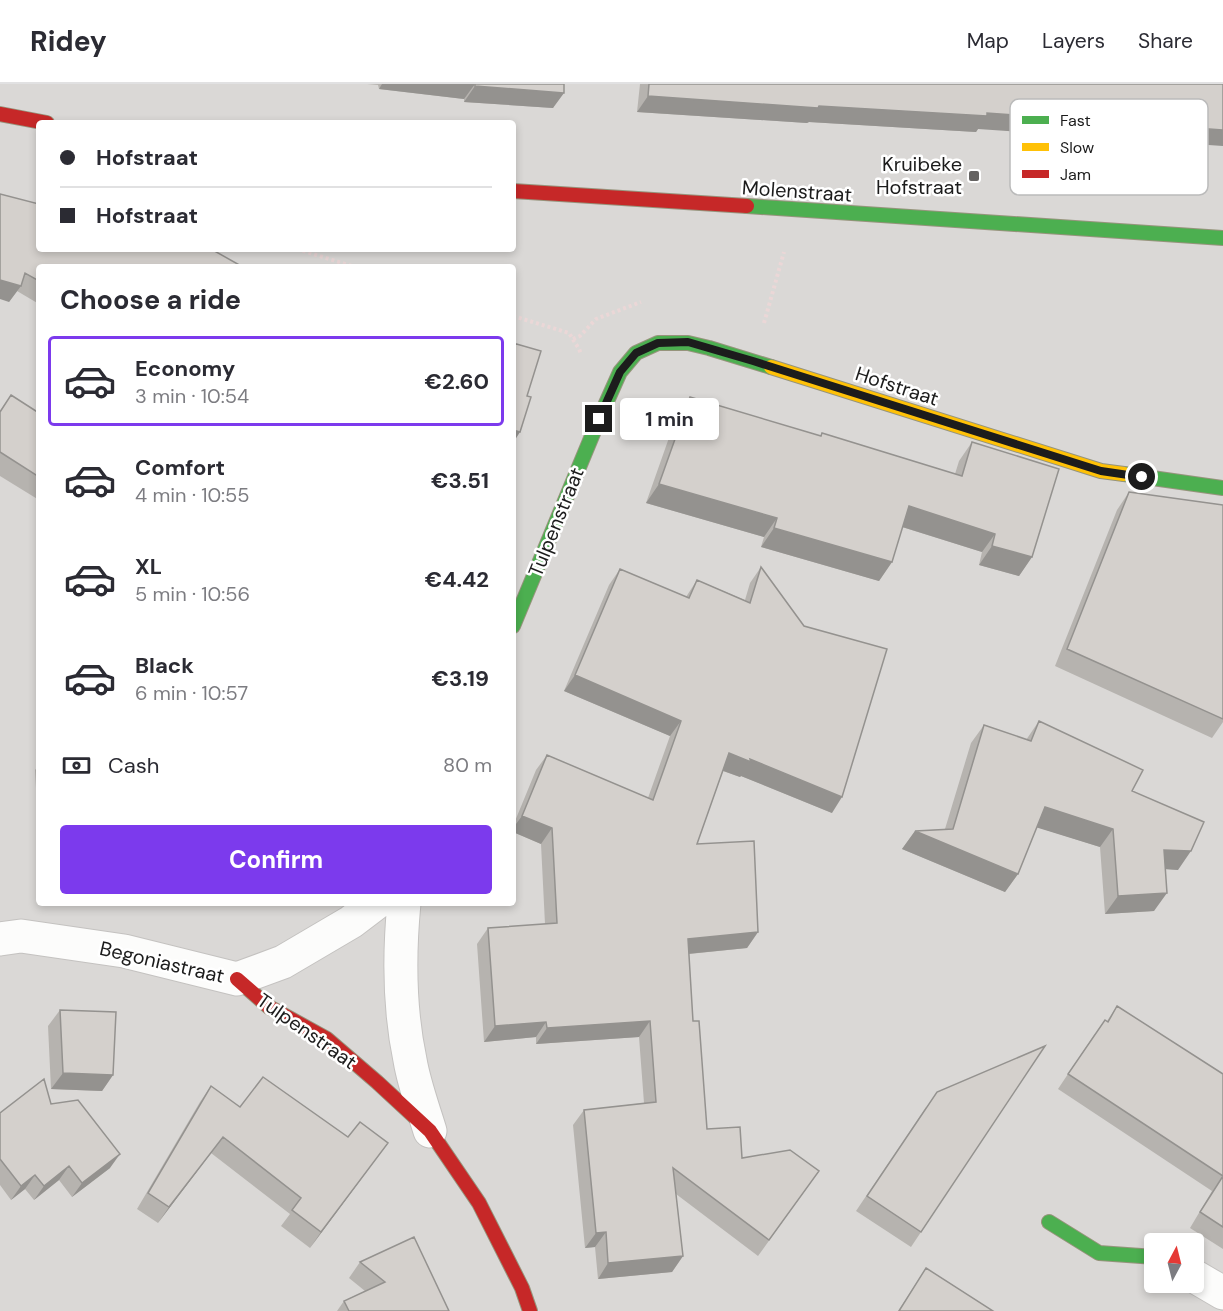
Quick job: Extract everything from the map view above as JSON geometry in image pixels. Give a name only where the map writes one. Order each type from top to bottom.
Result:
[{"type":"street","points":[[0,114],[36,121]]},
{"type":"street","name":"Molenstraat","points":[[516,191],[1223,238]]},
{"type":"street","name":"Hofstraat","points":[[599,419],[620,372],[636,353],[658,343],[688,342],[1101,471],[1223,488]]},
{"type":"street","name":"Tulpenstraat","points":[[516,619],[599,419]]},
{"type":"street","name":"Begoniastraat","points":[[0,939],[21,936],[124,951],[237,979],[283,962],[351,922],[372,906]]},
{"type":"street","name":"Tulpenstraat","points":[[404,906],[401,934],[401,996],[410,1061],[430,1131]]},
{"type":"street","name":"Tulpenstraat","points":[[237,979],[269,1007],[327,1039],[430,1131],[479,1203],[522,1288],[530,1311]]},
{"type":"street","points":[[1049,1222],[1099,1253],[1144,1256]]},
{"type":"street","points":[[1204,1282],[1223,1293]]},
{"type":"path","points":[[753,361],[795,210]]},
{"type":"path","points":[[307,252],[345,264]]},
{"type":"path","points":[[516,316],[569,333],[579,349],[599,419]]},
{"type":"shaded area","points":[[0,84],[1223,84],[1223,1311],[0,1311]]},
{"type":"building","points":[[475,84],[564,84],[564,93],[475,86]]},
{"type":"building","points":[[649,84],[1223,84],[1223,130],[1208,129],[1208,99],[1010,99],[1010,115],[987,113],[987,116],[819,106],[818,108],[648,96]]},
{"type":"building","points":[[0,194],[36,203],[36,252],[216,252],[238,264],[36,264],[36,279],[25,273],[21,286],[0,280]]},
{"type":"building","points":[[516,344],[541,351],[527,396],[531,397],[520,432],[516,431]]},
{"type":"building","points":[[11,395],[36,411],[36,475],[0,452],[0,412]]},
{"type":"building","points":[[690,397],[821,436],[822,433],[962,476],[972,442],[1059,469],[1032,557],[992,546],[995,534],[909,506],[892,562],[774,528],[777,518],[659,484]]},
{"type":"building","points":[[1129,492],[1223,505],[1223,719],[1067,649]]},
{"type":"building","points":[[761,567],[804,626],[887,649],[842,797],[750,759],[751,762],[729,753],[697,844],[754,841],[758,932],[688,939],[693,1021],[699,1021],[707,1129],[740,1127],[742,1158],[790,1150],[819,1171],[769,1240],[673,1168],[683,1256],[608,1263],[606,1232],[596,1233],[584,1110],[656,1102],[650,1021],[547,1028],[546,1022],[495,1026],[488,928],[557,923],[552,828],[522,816],[547,755],[653,800],[681,721],[575,675],[620,569],[689,598],[697,580],[750,603]]},
{"type":"building","points":[[1039,721],[1143,770],[1132,791],[1204,822],[1191,851],[1164,850],[1167,893],[1118,896],[1113,829],[1045,807],[1018,874],[915,831],[953,829],[984,725],[1031,741]]},
{"type":"building","points":[[1117,1006],[1223,1074],[1223,1176],[1068,1074],[1105,1020],[1108,1022]]},
{"type":"building","points":[[60,1010],[116,1012],[113,1075],[63,1073]]},
{"type":"building","points":[[1045,1046],[921,1232],[867,1196],[937,1092]]},
{"type":"building","points":[[263,1077],[348,1137],[360,1122],[388,1143],[321,1232],[292,1210],[301,1198],[223,1137],[169,1207],[148,1193],[211,1086],[240,1107]]},
{"type":"building","points":[[44,1079],[51,1104],[78,1100],[120,1154],[82,1183],[69,1166],[44,1186],[35,1175],[21,1186],[0,1159],[0,1113]]},
{"type":"building","points":[[1223,1176],[1223,1227],[1200,1212]]},
{"type":"building","points":[[414,1237],[449,1311],[349,1311],[344,1301],[385,1282],[360,1262]]},
{"type":"building","points":[[926,1268],[993,1311],[899,1311]]},
{"type":"traffic: fast","points":[[747,206],[1223,238]]},
{"type":"traffic: fast","points":[[516,619],[620,372],[636,353],[658,343],[688,343],[771,367]]},
{"type":"traffic: fast","points":[[1124,474],[1223,488]]},
{"type":"traffic: fast","points":[[1049,1222],[1099,1253],[1144,1256]]},
{"type":"traffic: slow","points":[[771,367],[1101,471],[1124,474]]},
{"type":"traffic: jam","points":[[0,114],[36,121]]},
{"type":"traffic: jam","points":[[516,191],[747,206]]},
{"type":"traffic: jam","points":[[237,979],[269,1007],[327,1039],[430,1131],[479,1203],[522,1288],[530,1311]]},
{"type":"place","name":"Kruibeke Hofstraat","points":[[974,176]]},
{"type":"route","points":[[599,419],[620,372],[636,353],[658,343],[688,342],[1101,471],[1142,477]]}]
